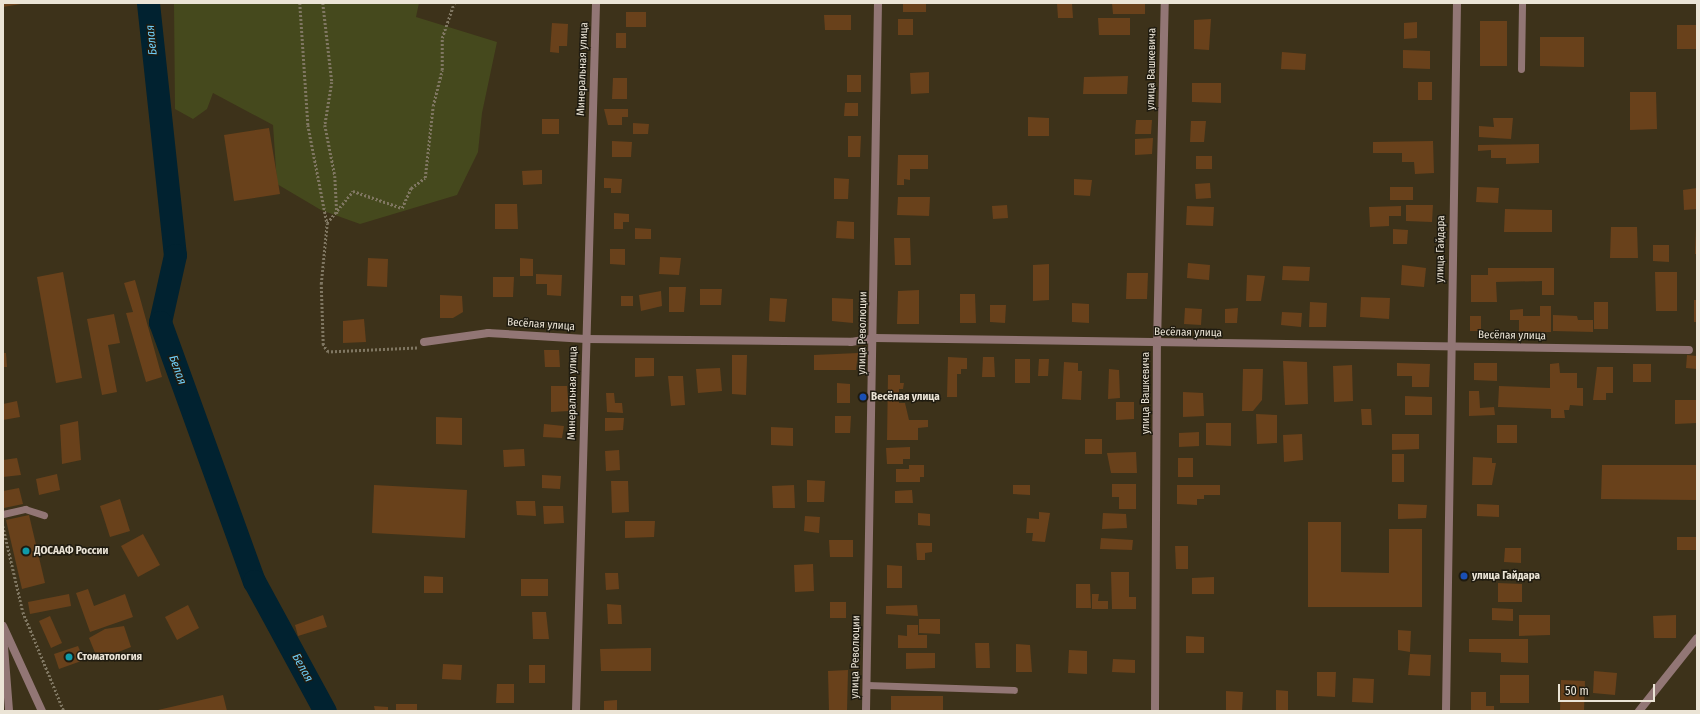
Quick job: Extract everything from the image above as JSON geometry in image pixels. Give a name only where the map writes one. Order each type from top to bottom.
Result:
[{"type":"street","name":"Минеральная улица","points":[[576,711],[596,3]]},
{"type":"street","name":"улица Революции","points":[[866,711],[875,338],[878,3]]},
{"type":"street","name":"улица Вашкевича","points":[[1155,711],[1157,344],[1165,3]]},
{"type":"street","name":"улица Гайдара","points":[[1446,711],[1450,346],[1457,3]]},
{"type":"street","name":"Весёлая улица","points":[[424,342],[488,333],[586,339],[851,342],[875,338],[1157,344],[1450,346],[1688,350]]},
{"type":"street","points":[[3,626],[42,711]]},
{"type":"street","points":[[3,634],[6,695],[9,711]]},
{"type":"street","points":[[1639,711],[1697,638]]},
{"type":"lane","points":[[1521,69],[1522,3]]},
{"type":"lane","points":[[3,514],[25,509],[44,515]]},
{"type":"lane","points":[[867,685],[1014,690]]},
{"type":"path","points":[[300,3],[308,125],[327,223],[321,284],[323,345],[328,352],[421,348],[424,342]]},
{"type":"path","points":[[323,3],[332,82],[325,125],[335,176],[337,214]]},
{"type":"path","points":[[327,223],[337,214],[353,191],[402,208],[411,188],[425,178],[433,106],[442,70],[442,38],[454,3]]},
{"type":"path","points":[[3,526],[23,612],[64,711]]},
{"type":"green space","points":[[174,3],[419,3],[416,17],[497,42],[482,113],[478,152],[457,195],[360,224],[321,210],[277,184],[273,125],[213,93],[207,109],[193,119],[175,109]]},
{"type":"building","points":[[3,3],[21,3],[21,4],[3,7]]},
{"type":"building","points":[[903,3],[926,3],[926,12],[903,12]]},
{"type":"building","points":[[1057,3],[1072,3],[1073,18],[1058,18]]},
{"type":"building","points":[[1112,3],[1145,3],[1145,14],[1113,14]]},
{"type":"building","points":[[626,12],[646,12],[646,27],[626,27]]},
{"type":"building","points":[[824,15],[851,15],[851,30],[825,30]]},
{"type":"building","points":[[1098,18],[1130,18],[1130,35],[1099,35]]},
{"type":"building","points":[[898,19],[913,19],[913,35],[898,35]]},
{"type":"building","points":[[1211,19],[1209,50],[1194,49],[1194,20]]},
{"type":"building","points":[[1480,21],[1507,21],[1507,66],[1480,66]]},
{"type":"building","points":[[1417,22],[1417,38],[1404,39],[1404,23]]},
{"type":"building","points":[[552,23],[568,24],[567,46],[559,46],[559,53],[550,52]]},
{"type":"building","points":[[1677,25],[1697,25],[1697,49],[1677,49]]},
{"type":"building","points":[[616,33],[626,33],[626,48],[616,48]]},
{"type":"building","points":[[1540,37],[1584,37],[1584,67],[1540,66]]},
{"type":"building","points":[[1403,50],[1430,51],[1430,69],[1403,68]]},
{"type":"building","points":[[1282,52],[1306,54],[1305,70],[1281,69]]},
{"type":"building","points":[[929,72],[929,93],[911,94],[910,73]]},
{"type":"building","points":[[847,75],[861,75],[861,92],[847,92]]},
{"type":"building","points":[[1128,76],[1127,94],[1083,94],[1084,77]]},
{"type":"building","points":[[613,78],[627,78],[627,99],[612,99]]},
{"type":"building","points":[[1418,82],[1432,82],[1432,100],[1418,100]]},
{"type":"building","points":[[1192,83],[1221,83],[1221,103],[1192,102]]},
{"type":"building","points":[[1630,92],[1656,92],[1657,129],[1630,130]]},
{"type":"building","points":[[845,103],[858,103],[858,116],[844,116]]},
{"type":"building","points":[[604,109],[628,109],[628,117],[622,117],[622,125],[608,125]]},
{"type":"building","points":[[1028,117],[1049,118],[1049,136],[1028,136]]},
{"type":"building","points":[[1493,118],[1513,118],[1511,139],[1479,137],[1479,126],[1494,127]]},
{"type":"building","points":[[542,119],[559,119],[559,134],[542,134]]},
{"type":"building","points":[[1136,120],[1152,120],[1151,134],[1135,134]]},
{"type":"building","points":[[1191,121],[1206,121],[1204,142],[1190,142]]},
{"type":"building","points":[[633,123],[649,124],[648,134],[633,134]]},
{"type":"building","points":[[269,128],[280,194],[234,201],[224,135]]},
{"type":"building","points":[[848,136],[861,136],[860,157],[848,157]]},
{"type":"building","points":[[1153,138],[1152,154],[1135,155],[1135,139]]},
{"type":"building","points":[[612,141],[632,142],[631,157],[612,157]]},
{"type":"building","points":[[1433,141],[1434,173],[1415,174],[1414,162],[1402,162],[1402,153],[1373,153],[1373,142]]},
{"type":"building","points":[[1539,144],[1539,163],[1506,164],[1506,158],[1491,158],[1491,150],[1478,151],[1478,145]]},
{"type":"building","points":[[898,155],[928,155],[928,169],[910,169],[910,180],[904,179],[904,185],[897,185]]},
{"type":"building","points":[[1196,156],[1212,156],[1212,169],[1196,169]]},
{"type":"building","points":[[542,170],[542,184],[523,185],[522,171]]},
{"type":"building","points":[[604,178],[622,179],[621,193],[611,193],[611,188],[604,188]]},
{"type":"building","points":[[834,178],[849,179],[848,199],[834,199]]},
{"type":"building","points":[[1074,179],[1092,180],[1090,196],[1074,195]]},
{"type":"building","points":[[1210,183],[1211,198],[1196,199],[1195,184]]},
{"type":"building","points":[[1390,187],[1413,187],[1413,200],[1390,200]]},
{"type":"building","points":[[1477,187],[1499,188],[1498,203],[1476,202]]},
{"type":"building","points":[[1697,188],[1697,209],[1684,210],[1683,190]]},
{"type":"building","points":[[898,197],[930,197],[929,216],[897,215]]},
{"type":"building","points":[[495,204],[517,204],[518,229],[495,229]]},
{"type":"building","points":[[1007,205],[1008,218],[993,219],[992,206]]},
{"type":"building","points":[[1406,205],[1433,205],[1432,222],[1406,221]]},
{"type":"building","points":[[1187,206],[1214,207],[1213,226],[1186,225]]},
{"type":"building","points":[[1401,206],[1401,216],[1389,216],[1389,226],[1370,227],[1369,207]]},
{"type":"building","points":[[1505,209],[1552,210],[1552,232],[1504,232]]},
{"type":"building","points":[[614,213],[629,214],[629,222],[623,222],[623,229],[614,229]]},
{"type":"building","points":[[837,221],[854,222],[854,239],[836,238]]},
{"type":"building","points":[[1611,227],[1637,227],[1638,258],[1610,258]]},
{"type":"building","points":[[635,228],[651,229],[651,239],[635,239]]},
{"type":"building","points":[[1393,229],[1408,230],[1407,244],[1393,244]]},
{"type":"building","points":[[1696,229],[1697,254],[1695,254]]},
{"type":"building","points":[[894,238],[910,238],[911,265],[895,265]]},
{"type":"building","points":[[1653,245],[1669,245],[1669,262],[1653,261]]},
{"type":"building","points":[[610,249],[625,249],[625,265],[610,264]]},
{"type":"building","points":[[660,257],[681,258],[679,275],[659,274]]},
{"type":"building","points":[[368,258],[388,259],[387,287],[367,286]]},
{"type":"building","points":[[520,258],[533,259],[533,276],[520,276]]},
{"type":"building","points":[[1188,263],[1210,265],[1209,280],[1187,278]]},
{"type":"building","points":[[1049,264],[1049,300],[1033,301],[1033,265]]},
{"type":"building","points":[[1402,265],[1426,268],[1424,287],[1401,285]]},
{"type":"building","points":[[1283,266],[1310,267],[1309,281],[1282,280]]},
{"type":"building","points":[[1488,268],[1554,268],[1554,295],[1542,295],[1542,281],[1496,282],[1497,302],[1471,302],[1471,275],[1488,275]]},
{"type":"building","points":[[63,272],[82,378],[56,383],[37,277]]},
{"type":"building","points":[[1655,272],[1677,272],[1677,311],[1656,311]]},
{"type":"building","points":[[1127,273],[1148,273],[1147,299],[1126,299]]},
{"type":"building","points":[[536,274],[562,275],[561,296],[547,295],[547,284],[536,284]]},
{"type":"building","points":[[1247,275],[1265,276],[1261,301],[1246,301]]},
{"type":"building","points":[[493,277],[514,277],[513,297],[493,297]]},
{"type":"building","points":[[135,280],[162,377],[146,382],[126,313],[133,312],[124,283]]},
{"type":"building","points":[[669,287],[686,287],[684,312],[669,312]]},
{"type":"building","points":[[700,289],[722,289],[721,305],[700,305]]},
{"type":"building","points":[[919,290],[919,324],[897,324],[898,291]]},
{"type":"building","points":[[661,291],[662,306],[641,311],[639,295]]},
{"type":"building","points":[[960,294],[975,294],[976,323],[960,323]]},
{"type":"building","points":[[440,295],[462,296],[463,312],[453,318],[440,318]]},
{"type":"building","points":[[621,296],[633,296],[633,306],[621,306]]},
{"type":"building","points":[[1361,297],[1390,298],[1389,319],[1360,317]]},
{"type":"building","points":[[770,298],[787,299],[785,322],[769,321]]},
{"type":"building","points":[[832,298],[853,299],[853,323],[832,321]]},
{"type":"building","points":[[1694,300],[1697,300],[1697,322],[1694,322]]},
{"type":"building","points":[[1310,302],[1327,303],[1326,327],[1309,327]]},
{"type":"building","points":[[1594,302],[1608,302],[1608,329],[1594,329]]},
{"type":"building","points":[[1072,303],[1089,304],[1089,323],[1072,322]]},
{"type":"building","points":[[990,305],[1006,305],[1005,323],[990,322]]},
{"type":"building","points":[[1540,306],[1551,306],[1551,332],[1519,332],[1519,320],[1510,320],[1510,310],[1523,309],[1523,316],[1540,316]]},
{"type":"building","points":[[1185,308],[1202,309],[1201,325],[1184,324]]},
{"type":"building","points":[[1238,308],[1237,323],[1225,323],[1225,309]]},
{"type":"building","points":[[1282,312],[1302,313],[1301,327],[1281,325]]},
{"type":"building","points":[[114,314],[120,343],[108,345],[117,392],[102,395],[87,319]]},
{"type":"building","points":[[1553,315],[1577,316],[1578,320],[1593,320],[1593,332],[1553,331]]},
{"type":"building","points":[[1470,316],[1481,316],[1481,331],[1470,331]]},
{"type":"building","points":[[364,319],[366,342],[343,343],[343,321]]},
{"type":"building","points":[[544,350],[559,350],[560,367],[545,367]]},
{"type":"building","points":[[3,353],[6,353],[7,367],[3,367]]},
{"type":"building","points":[[858,353],[856,370],[814,370],[814,355]]},
{"type":"building","points":[[732,355],[747,355],[746,395],[732,394]]},
{"type":"building","points":[[1687,355],[1697,356],[1697,369],[1686,368]]},
{"type":"building","points":[[948,357],[967,358],[967,369],[961,369],[961,374],[957,374],[957,397],[947,397]]},
{"type":"building","points":[[983,357],[994,357],[995,377],[982,377]]},
{"type":"building","points":[[635,358],[654,358],[654,376],[635,377]]},
{"type":"building","points":[[1015,359],[1030,359],[1030,383],[1015,383]]},
{"type":"building","points":[[1039,359],[1049,359],[1048,376],[1038,376]]},
{"type":"building","points":[[1283,361],[1307,362],[1308,404],[1285,405]]},
{"type":"building","points":[[1064,362],[1078,363],[1078,371],[1082,371],[1081,400],[1062,399]]},
{"type":"building","points":[[1397,363],[1430,364],[1429,387],[1412,387],[1412,376],[1397,376]]},
{"type":"building","points":[[1474,363],[1497,363],[1497,381],[1474,380]]},
{"type":"building","points":[[1559,363],[1560,373],[1577,373],[1577,388],[1583,388],[1583,406],[1570,405],[1569,410],[1564,410],[1565,418],[1551,418],[1551,409],[1498,407],[1499,386],[1550,388],[1550,364]]},
{"type":"building","points":[[1633,364],[1651,364],[1651,382],[1633,382]]},
{"type":"building","points":[[1352,365],[1353,401],[1334,402],[1333,366]]},
{"type":"building","points":[[1597,367],[1613,367],[1613,393],[1606,393],[1606,400],[1593,400]]},
{"type":"building","points":[[720,368],[722,391],[698,393],[696,369]]},
{"type":"building","points":[[1109,369],[1119,370],[1120,398],[1108,399]]},
{"type":"building","points":[[1243,369],[1263,369],[1262,400],[1253,411],[1242,411]]},
{"type":"building","points":[[888,375],[900,375],[900,383],[904,383],[903,389],[899,389],[899,403],[905,403],[909,420],[928,420],[928,427],[918,428],[918,440],[887,440]]},
{"type":"building","points":[[668,376],[683,376],[685,405],[671,406]]},
{"type":"building","points":[[837,383],[850,384],[850,403],[837,403]]},
{"type":"building","points":[[551,386],[567,386],[569,411],[551,412]]},
{"type":"building","points":[[1469,391],[1479,391],[1480,408],[1494,407],[1495,415],[1469,416]]},
{"type":"building","points":[[1183,392],[1203,393],[1204,416],[1183,417]]},
{"type":"building","points":[[606,393],[614,393],[615,403],[622,403],[623,413],[607,412]]},
{"type":"building","points":[[1405,396],[1432,397],[1432,415],[1405,415]]},
{"type":"building","points":[[1675,400],[1697,400],[1697,423],[1675,424]]},
{"type":"building","points":[[17,401],[20,417],[3,420],[3,404]]},
{"type":"building","points":[[1116,402],[1134,402],[1134,419],[1116,420]]},
{"type":"building","points":[[1361,409],[1371,409],[1372,425],[1362,425]]},
{"type":"building","points":[[1256,414],[1277,415],[1277,443],[1257,444]]},
{"type":"building","points":[[835,416],[851,416],[850,433],[835,433]]},
{"type":"building","points":[[436,417],[462,418],[462,445],[436,444]]},
{"type":"building","points":[[605,418],[624,418],[623,430],[605,431]]},
{"type":"building","points":[[78,421],[81,460],[62,464],[60,425]]},
{"type":"building","points":[[1206,423],[1231,423],[1231,446],[1206,445]]},
{"type":"building","points":[[544,424],[564,426],[562,438],[543,437]]},
{"type":"building","points":[[1497,425],[1517,425],[1517,443],[1497,443]]},
{"type":"building","points":[[771,427],[793,428],[793,446],[771,445]]},
{"type":"building","points":[[1199,432],[1199,446],[1179,447],[1179,433]]},
{"type":"building","points":[[1302,434],[1303,460],[1284,462],[1283,435]]},
{"type":"building","points":[[1392,434],[1419,434],[1419,449],[1392,450]]},
{"type":"building","points":[[1085,439],[1102,439],[1102,454],[1085,454]]},
{"type":"building","points":[[910,447],[910,459],[903,459],[903,464],[887,464],[886,448]]},
{"type":"building","points":[[524,449],[525,466],[504,467],[503,450]]},
{"type":"building","points":[[619,450],[620,470],[606,471],[605,451]]},
{"type":"building","points":[[1136,452],[1137,473],[1111,473],[1107,453]]},
{"type":"building","points":[[1392,454],[1404,454],[1404,482],[1392,482]]},
{"type":"building","points":[[1473,457],[1492,458],[1492,463],[1496,463],[1492,485],[1472,485]]},
{"type":"building","points":[[17,458],[21,475],[3,477],[3,460]]},
{"type":"building","points":[[1178,458],[1193,458],[1193,477],[1178,477]]},
{"type":"building","points":[[909,465],[924,465],[924,477],[920,477],[920,482],[896,482],[896,469],[909,469]]},
{"type":"building","points":[[1602,465],[1696,465],[1696,500],[1601,499]]},
{"type":"building","points":[[57,474],[60,490],[39,495],[36,479]]},
{"type":"building","points":[[542,475],[561,476],[560,489],[542,488]]},
{"type":"building","points":[[807,480],[825,481],[824,502],[807,502]]},
{"type":"building","points":[[611,481],[628,481],[629,512],[612,513]]},
{"type":"building","points":[[1112,484],[1136,484],[1136,509],[1119,509],[1119,497],[1112,497]]},
{"type":"building","points":[[374,485],[467,490],[465,538],[372,533]]},
{"type":"building","points":[[794,485],[795,508],[773,508],[772,486]]},
{"type":"building","points":[[1013,485],[1030,485],[1030,495],[1013,494]]},
{"type":"building","points":[[1177,485],[1220,485],[1220,495],[1204,495],[1204,499],[1197,499],[1197,505],[1177,504]]},
{"type":"building","points":[[19,488],[23,504],[4,508],[3,491]]},
{"type":"building","points":[[912,490],[913,503],[895,503],[895,491]]},
{"type":"building","points":[[120,499],[130,531],[110,537],[100,506]]},
{"type":"building","points":[[516,501],[535,501],[536,516],[517,515]]},
{"type":"building","points":[[1398,504],[1427,505],[1426,518],[1398,519]]},
{"type":"building","points":[[1477,504],[1499,505],[1499,517],[1477,516]]},
{"type":"building","points":[[543,506],[563,506],[564,523],[544,524]]},
{"type":"building","points":[[1039,512],[1050,513],[1045,542],[1032,541],[1033,533],[1026,533],[1027,518],[1039,519]]},
{"type":"building","points":[[918,513],[930,514],[930,526],[918,525]]},
{"type":"building","points":[[1103,513],[1126,514],[1127,528],[1102,529]]},
{"type":"building","name":"ДОСААФ России","points":[[29,515],[45,583],[22,589],[6,520]]},
{"type":"building","points":[[805,516],[820,517],[819,533],[804,531]]},
{"type":"building","points":[[625,521],[655,521],[654,537],[625,538]]},
{"type":"building","points":[[1308,522],[1341,522],[1341,572],[1389,573],[1389,529],[1422,529],[1422,607],[1308,607]]},
{"type":"building","points":[[143,534],[160,565],[138,577],[121,546]]},
{"type":"building","points":[[1677,537],[1697,537],[1697,550],[1677,550]]},
{"type":"building","points":[[1101,538],[1133,540],[1132,550],[1100,549]]},
{"type":"building","points":[[829,540],[853,540],[853,557],[830,557]]},
{"type":"building","points":[[916,543],[932,543],[932,552],[925,553],[925,560],[917,560]]},
{"type":"building","points":[[1175,546],[1188,546],[1188,569],[1176,569]]},
{"type":"building","points":[[1505,548],[1521,548],[1521,563],[1504,562]]},
{"type":"building","points":[[813,564],[814,591],[795,592],[794,565]]},
{"type":"building","points":[[887,565],[902,566],[902,588],[887,588]]},
{"type":"building","points":[[1111,572],[1129,572],[1129,597],[1136,597],[1136,609],[1112,609]]},
{"type":"building","points":[[605,573],[618,573],[619,589],[606,590]]},
{"type":"building","points":[[424,576],[443,577],[443,593],[424,593]]},
{"type":"building","points":[[1214,577],[1214,594],[1192,594],[1192,578]]},
{"type":"building","points":[[521,579],[548,579],[548,596],[521,596]]},
{"type":"building","points":[[1498,583],[1522,584],[1522,602],[1498,602]]},
{"type":"building","points":[[1076,584],[1090,584],[1091,608],[1076,608]]},
{"type":"building","points":[[88,589],[94,606],[125,594],[133,617],[90,632],[76,593]]},
{"type":"building","points":[[69,594],[71,606],[30,614],[28,602]]},
{"type":"building","points":[[1092,594],[1099,594],[1098,601],[1108,601],[1108,609],[1092,609]]},
{"type":"building","points":[[830,602],[846,602],[846,618],[830,618]]},
{"type":"building","points":[[607,604],[621,605],[622,624],[608,624]]},
{"type":"building","points":[[188,605],[199,628],[177,640],[165,617]]},
{"type":"building","points":[[917,605],[918,616],[886,614],[886,606]]},
{"type":"building","points":[[1492,608],[1513,609],[1513,621],[1492,620]]},
{"type":"building","points":[[532,612],[546,612],[549,639],[533,639]]},
{"type":"building","points":[[323,615],[327,627],[298,636],[295,625]]},
{"type":"building","points":[[1519,615],[1550,615],[1550,635],[1519,636]]},
{"type":"building","points":[[1676,615],[1676,638],[1654,638],[1653,616]]},
{"type":"building","points":[[50,616],[62,643],[51,648],[39,621]]},
{"type":"building","points":[[919,619],[940,619],[940,634],[919,633]]},
{"type":"building","points":[[907,625],[918,625],[918,635],[927,635],[927,648],[898,648],[898,635],[907,636]]},
{"type":"building","points":[[124,626],[131,647],[98,660],[89,638],[105,629]]},
{"type":"building","points":[[1398,630],[1411,631],[1410,652],[1398,650]]},
{"type":"building","points":[[1186,636],[1204,637],[1204,653],[1186,653]]},
{"type":"building","points":[[1469,639],[1528,639],[1528,663],[1501,662],[1501,653],[1469,652]]},
{"type":"building","points":[[975,643],[989,643],[990,668],[976,668]]},
{"type":"building","points":[[1016,644],[1030,645],[1032,672],[1016,672]]},
{"type":"building","name":"Стоматология","points":[[78,646],[84,660],[59,669],[54,654]]},
{"type":"building","points":[[651,648],[651,671],[601,671],[600,649]]},
{"type":"building","points":[[1069,650],[1087,651],[1087,674],[1068,673]]},
{"type":"building","points":[[906,653],[935,653],[935,668],[906,669]]},
{"type":"building","points":[[1410,654],[1431,655],[1430,676],[1408,675]]},
{"type":"building","points":[[1113,659],[1135,660],[1135,673],[1112,672]]},
{"type":"building","points":[[443,664],[462,665],[461,680],[442,679]]},
{"type":"building","points":[[529,665],[545,665],[545,683],[529,683]]},
{"type":"building","points":[[848,670],[847,711],[829,711],[828,671]]},
{"type":"building","points":[[1594,671],[1617,673],[1615,695],[1593,693]]},
{"type":"building","points":[[1317,672],[1336,672],[1335,697],[1317,696]]},
{"type":"building","points":[[1500,675],[1529,675],[1529,703],[1500,703]]},
{"type":"building","points":[[1353,678],[1374,679],[1373,703],[1352,702]]},
{"type":"building","points":[[1561,680],[1585,681],[1584,711],[1560,711]]},
{"type":"building","points":[[497,684],[514,684],[514,703],[496,703]]},
{"type":"building","points":[[1276,690],[1288,691],[1288,711],[1276,711]]},
{"type":"building","points":[[1226,691],[1243,692],[1242,711],[1226,711]]},
{"type":"building","points":[[1471,692],[1486,692],[1486,706],[1494,706],[1494,711],[1471,711]]},
{"type":"building","points":[[223,695],[227,711],[158,711],[158,710]]},
{"type":"building","points":[[891,696],[943,696],[943,711],[891,711]]},
{"type":"building","points":[[617,700],[617,711],[604,711],[604,701]]},
{"type":"building","points":[[396,704],[417,704],[417,711],[396,711]]},
{"type":"building","points":[[374,706],[388,707],[388,711],[375,711]]},
{"type":"waterway","name":"Белая","points":[[148,3],[175,255],[160,322],[254,581],[325,711]]},
{"type":"place","name":"Весёлая улица","points":[[863,397]]},
{"type":"place","name":"ДОСААФ России","points":[[26,551]]},
{"type":"place","name":"улица Гайдара","points":[[1464,576]]},
{"type":"place","name":"Стоматология","points":[[69,657]]}]
